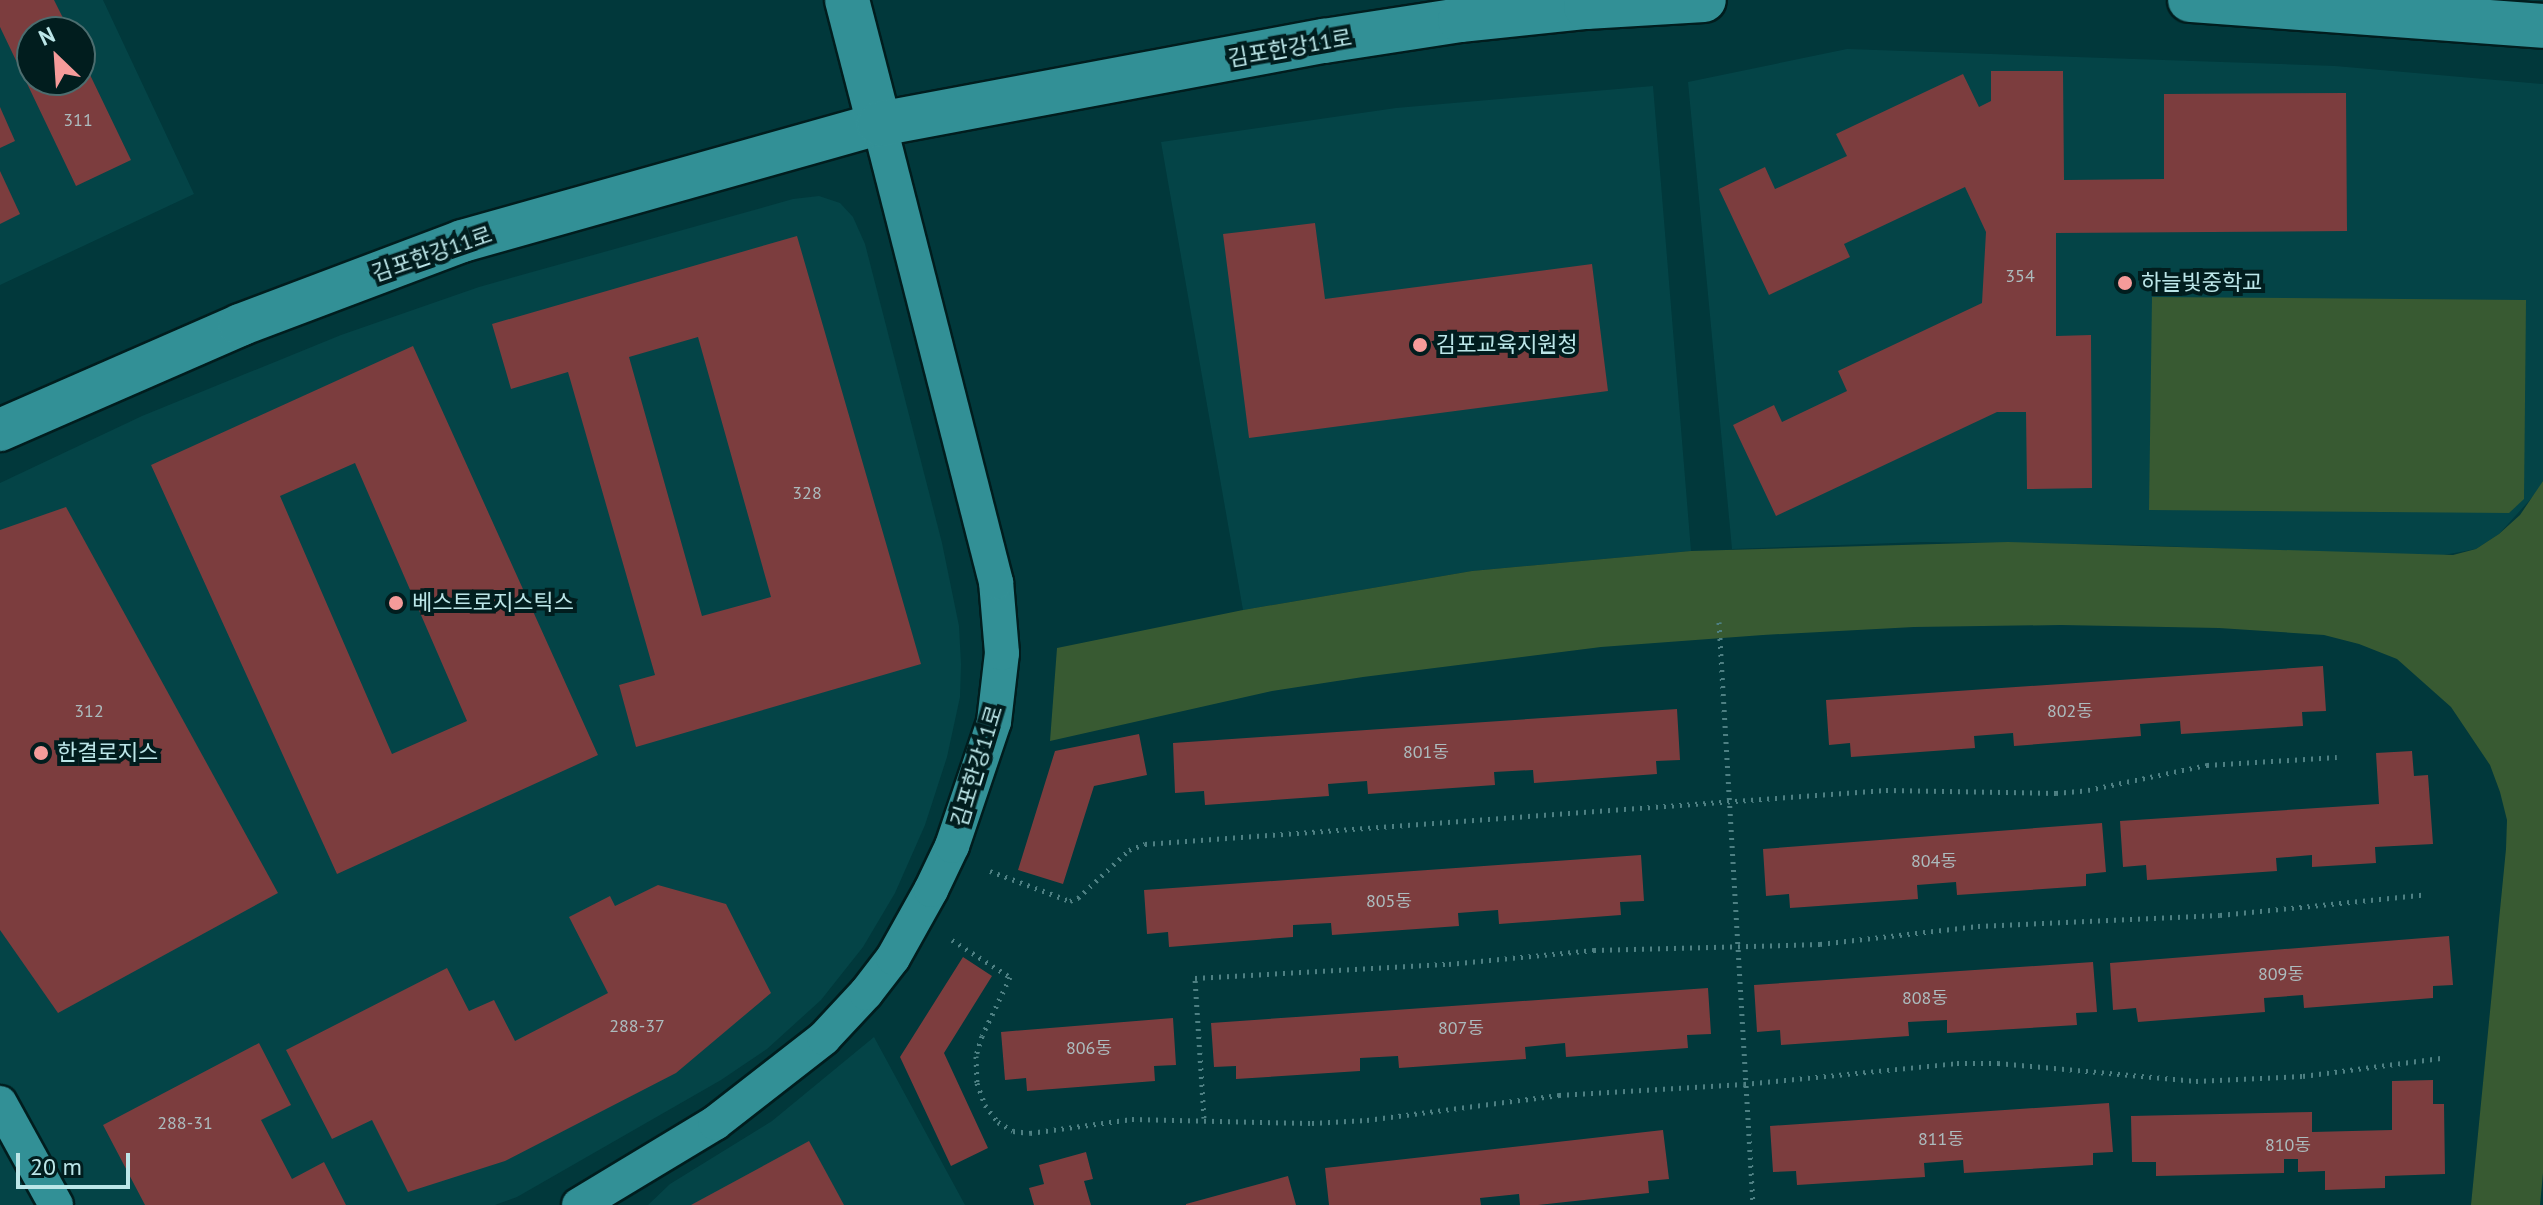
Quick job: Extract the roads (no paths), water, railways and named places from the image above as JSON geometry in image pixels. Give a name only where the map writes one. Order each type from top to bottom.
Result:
[{"type":"main road","points":[[847,0],[879,124]]},
{"type":"main road","name":"김포한강11로","points":[[879,124],[996,86],[1330,23],[1490,0]]},
{"type":"main road","name":"김포한강11로","points":[[879,124],[1324,41],[1460,20],[1586,7],[1704,0]]},
{"type":"main road","points":[[2190,0],[2543,26]]},
{"type":"main road","points":[[2395,0],[2543,13]]},
{"type":"street","name":"김포한강11로","points":[[0,430],[240,325],[462,241],[879,124],[996,582],[1002,653],[994,722],[952,846],[893,958],[866,993],[824,1038],[739,1105],[579,1205]]},
{"type":"street","points":[[0,1103],[56,1205]]},
{"type":"place","name":"하늘빛중학교","points":[[2125,283]]},
{"type":"place","name":"김포교육지원청","points":[[1420,345]]},
{"type":"place","name":"베스트로지스틱스","points":[[396,603]]},
{"type":"place","name":"한결로지스","points":[[41,753]]}]
